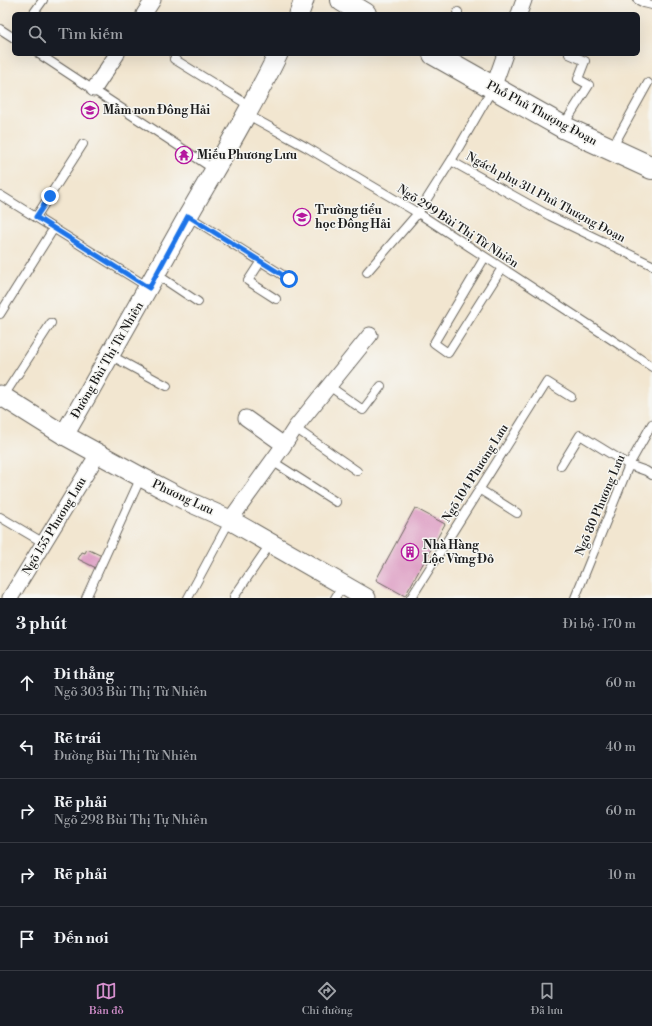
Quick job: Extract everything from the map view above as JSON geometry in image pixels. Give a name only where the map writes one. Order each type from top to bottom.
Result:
[{"type":"main road","points":[[342,0],[361,12]]},
{"type":"main road","name":"Phố Phủ Thượng Đoạn","points":[[439,56],[493,88],[563,126],[652,168]]},
{"type":"street","points":[[145,12],[153,0]]},
{"type":"street","points":[[520,12],[524,0]]},
{"type":"street","points":[[94,89],[116,56]]},
{"type":"street","name":"Đường Bùi Thị Từ Nhiên","points":[[64,435],[215,170],[277,56]]},
{"type":"street","points":[[493,88],[504,56]]},
{"type":"street","points":[[230,520],[284,446],[295,428],[370,335]]},
{"type":"street","name":"Phương Lưu","points":[[2,396],[64,435],[98,454],[185,500],[230,520],[271,543],[339,591],[366,598]]},
{"type":"street","points":[[246,418],[284,446]]},
{"type":"street","name":"Ngõ 155 Phương Lưu","points":[[10,598],[98,454]]},
{"type":"lane","points":[[34,12],[43,0]]},
{"type":"lane","points":[[0,29],[12,37]]},
{"type":"lane","points":[[42,56],[215,170]]},
{"type":"lane","points":[[563,126],[589,85],[578,79],[585,61],[574,56]]},
{"type":"lane","name":"Ngõ 299 Bùi Thị Từ Nhiên","points":[[174,59],[248,110],[306,147],[418,213],[652,367]]},
{"type":"lane","points":[[611,149],[648,83]]},
{"type":"lane","points":[[367,272],[418,213],[493,88]]},
{"type":"lane","points":[[36,217],[83,144]]},
{"type":"lane","name":"Ngách phụ 311 Phủ Thượng Đoạn","points":[[451,160],[550,216],[652,265]]},
{"type":"lane","points":[[0,195],[54,228],[152,281],[198,302]]},
{"type":"lane","points":[[188,216],[289,279]]},
{"type":"lane","points":[[0,314],[54,228]]},
{"type":"lane","points":[[485,257],[434,343],[448,353],[502,268]]},
{"type":"lane","points":[[261,261],[248,281],[276,299]]},
{"type":"lane","points":[[2,396],[51,323]]},
{"type":"lane","points":[[110,356],[167,386]]},
{"type":"lane","name":"Ngõ 104 Phương Lưu","points":[[411,598],[547,382],[571,397]]},
{"type":"lane","points":[[329,386],[363,410],[381,386]]},
{"type":"lane","name":"Ngõ 80 Phương Lưu","points":[[575,598],[629,465],[652,424]]},
{"type":"lane","points":[[295,428],[357,471]]},
{"type":"lane","points":[[561,466],[580,435],[629,465],[646,471],[652,475]]},
{"type":"lane","points":[[272,461],[336,502]]},
{"type":"lane","points":[[86,598],[141,477]]},
{"type":"lane","points":[[479,490],[517,513]]},
{"type":"lane","points":[[0,517],[44,543]]},
{"type":"lane","points":[[188,598],[230,520]]},
{"type":"lane","points":[[234,597],[271,543]]},
{"type":"building","name":"Nhà Hàng Lộc Vừng Đỏ","points":[[415,508],[445,524],[405,596],[376,580]]},
{"type":"building","points":[[87,549],[104,557],[98,569],[78,559],[82,552],[85,553]]},
{"type":"place","name":"Mầm non Đông Hải","points":[[90,110]]},
{"type":"place","name":"Miếu Phương Lưu","points":[[184,155]]},
{"type":"place","name":"Trường tiểu học Đông Hải","points":[[302,217]]},
{"type":"place","name":"Nhà Hàng Lộc Vừng Đỏ","points":[[410,552]]},
{"type":"route","points":[[50,196],[36,217],[149,288],[188,216],[289,279]]}]
